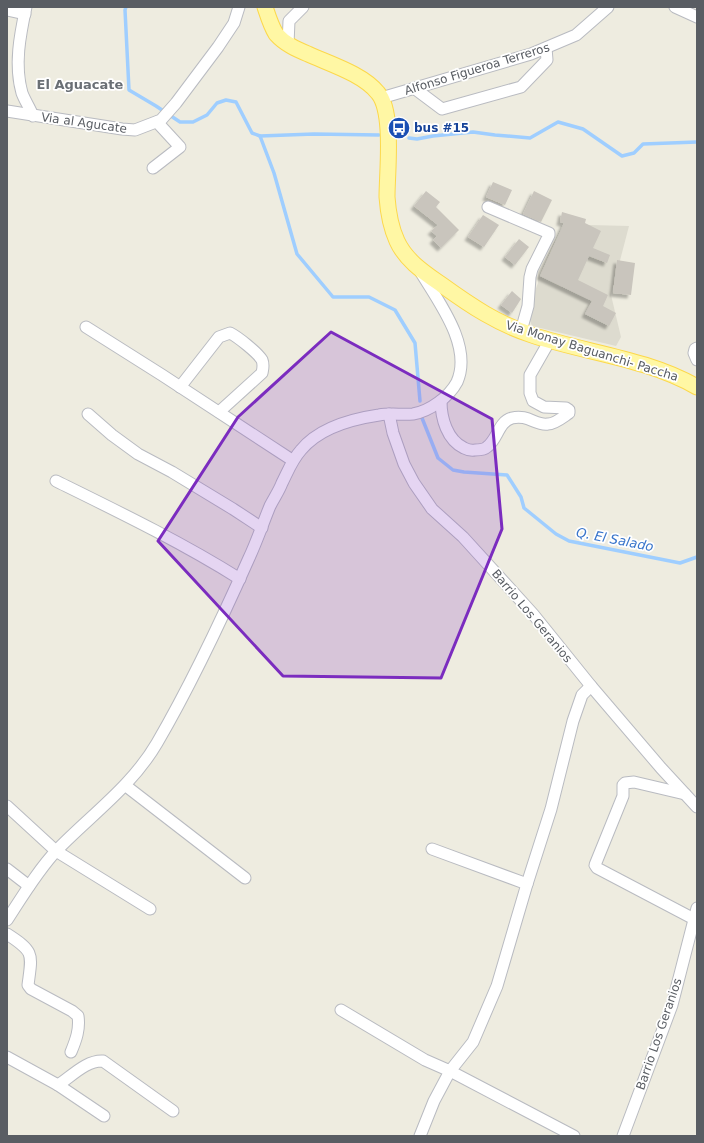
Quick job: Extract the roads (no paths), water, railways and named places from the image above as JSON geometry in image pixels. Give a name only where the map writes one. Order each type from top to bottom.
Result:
[{"type":"main road","points":[[265,7],[275,32],[288,44],[349,72],[378,92],[381,98]]},
{"type":"main road","name":"Via Monay Baguanchi- Paccha","points":[[381,98],[387,119],[387,199],[392,224],[396,239],[401,249],[418,267],[484,314],[521,331],[646,365],[697,386]]},
{"type":"street","points":[[153,168],[180,147],[159,121],[176,103],[218,47],[234,23],[239,7]]},
{"type":"street","points":[[288,44],[289,21],[303,7]]},
{"type":"street","name":"Alfonso Figueroa Terreros","points":[[381,98],[531,54],[576,36],[608,7]]},
{"type":"street","points":[[675,7],[697,17]]},
{"type":"street","points":[[7,10],[25,10],[19,41],[18,73],[22,94],[33,116]]},
{"type":"street","points":[[414,88],[442,110],[521,87],[546,60],[546,48]]},
{"type":"street","name":"Via al Agucate","points":[[7,111],[135,130],[159,121]]},
{"type":"street","points":[[488,207],[549,233],[532,269],[528,306],[521,331]]},
{"type":"street","points":[[7,920],[29,886],[56,851],[126,786],[155,746],[195,674],[240,579],[270,506],[292,460],[303,447],[328,430],[378,415],[414,414],[428,409],[441,401],[456,383],[460,372],[459,346],[453,327],[418,267]]},
{"type":"street","points":[[86,327],[292,460]]},
{"type":"street","points":[[180,387],[219,337],[230,333],[238,338],[262,359],[264,366],[262,373],[219,412]]},
{"type":"street","points":[[441,401],[441,412],[448,432],[456,444],[471,451],[485,449],[492,443],[499,429],[507,420],[527,418],[542,424],[549,424],[560,419],[569,413],[569,410],[566,408],[544,407],[533,401],[530,394],[530,375],[550,340]]},
{"type":"street","points":[[697,348],[695,349],[694,353],[697,360]]},
{"type":"street","points":[[88,414],[112,435],[138,454],[172,472],[262,528]]},
{"type":"street","name":"Barrio Los Geranios","points":[[389,414],[395,439],[404,464],[414,483],[432,509],[463,536],[533,614],[591,686],[661,768],[697,807]]},
{"type":"street","points":[[56,481],[140,522],[213,562],[240,579]]},
{"type":"street","points":[[420,1136],[434,1101],[450,1071],[473,1042],[497,986],[551,809],[573,721],[582,695],[591,686]]},
{"type":"street","points":[[685,794],[634,782],[625,783],[623,785],[623,796],[595,864],[596,868],[694,919]]},
{"type":"street","points":[[126,786],[245,878]]},
{"type":"street","points":[[7,806],[56,851],[150,908]]},
{"type":"street","points":[[432,849],[527,884]]},
{"type":"street","points":[[7,869],[29,886]]},
{"type":"street","name":"Barrio Los Geranios","points":[[623,1136],[672,1005],[697,908]]},
{"type":"street","points":[[7,934],[24,945],[29,952],[32,962],[28,985],[31,989],[72,1011],[78,1016],[80,1024],[71,1052]]},
{"type":"street","points":[[341,1010],[425,1060],[450,1071],[574,1136]]},
{"type":"street","points":[[7,1057],[58,1085],[104,1116]]},
{"type":"street","points":[[58,1085],[91,1063],[103,1061],[174,1111]]},
{"type":"waterway","points":[[126,7],[129,90],[180,122],[193,122],[207,115],[217,103],[226,100],[236,102],[252,133],[260,136],[314,134],[379,135]]},
{"type":"waterway","points":[[409,138],[417,139],[473,132],[530,138],[558,122],[583,129],[622,156],[634,153],[643,144],[697,142]]},
{"type":"waterway","points":[[260,136],[274,173],[297,254],[333,297],[369,297],[395,310],[415,343],[420,401]]},
{"type":"waterway","name":"Q. El Salado","points":[[422,418],[438,458],[453,470],[507,475],[521,497],[524,508],[556,534],[569,541],[680,563],[697,557]]},
{"type":"place","name":"bus #15","points":[[399,128]]},
{"type":"district","name":"El Aguacate","points":[[80,84]]}]
